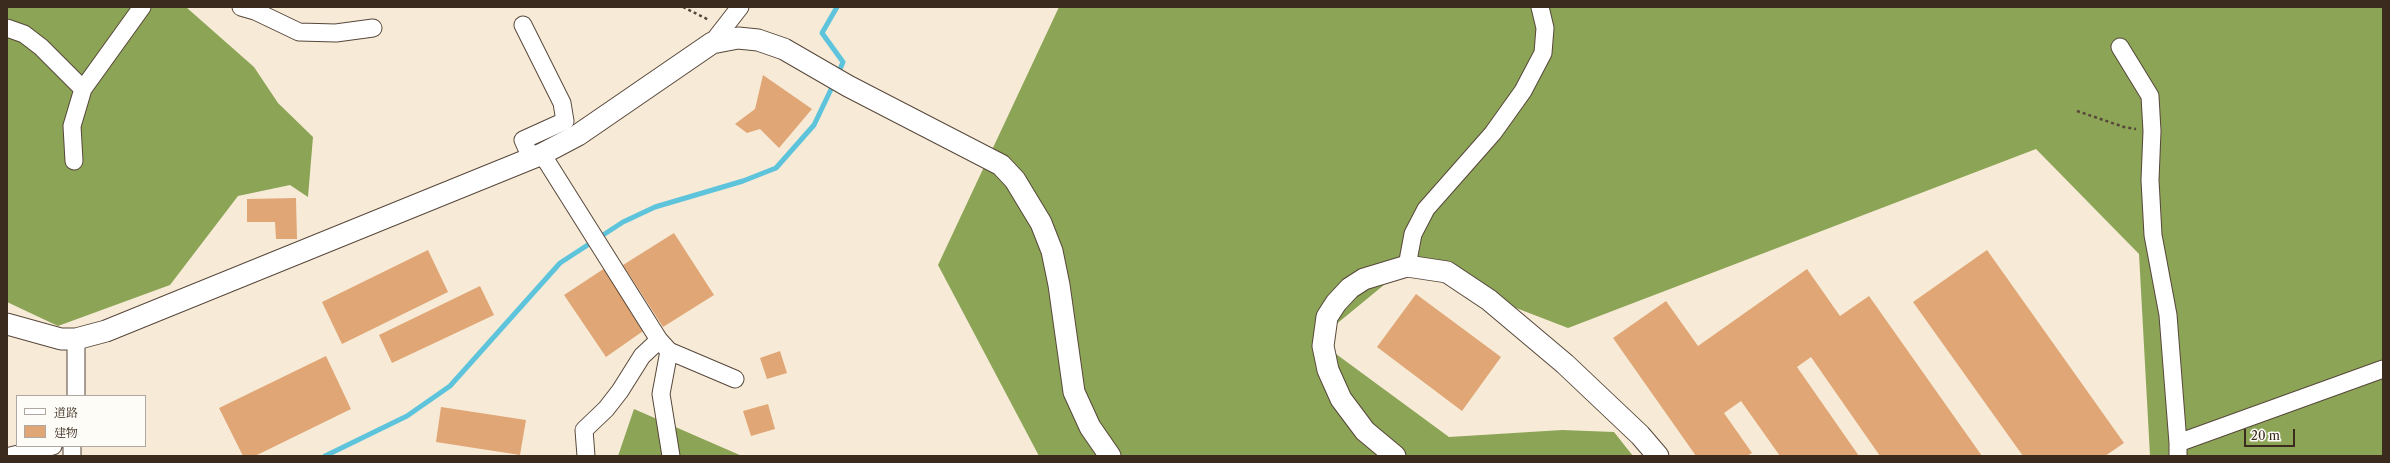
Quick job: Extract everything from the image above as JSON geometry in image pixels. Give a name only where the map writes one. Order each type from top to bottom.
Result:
[{"type":"street","points":[[74,161],[72,126],[83,89],[142,7]]},
{"type":"street","points":[[241,7],[256,11],[299,32],[336,33],[373,28]]},
{"type":"street","points":[[7,324],[44,336],[76,339],[106,331],[536,156],[578,135],[712,43],[740,7]]},
{"type":"street","points":[[1407,266],[1413,234],[1426,209],[1493,133],[1523,91],[1543,53],[1545,28],[1540,7]]},
{"type":"street","points":[[523,25],[562,103],[565,120],[523,140],[536,156],[664,346],[735,379]]},
{"type":"street","points":[[7,28],[24,34],[41,46],[83,89]]},
{"type":"street","points":[[712,43],[738,38],[758,40],[784,49],[825,74],[1000,165],[1015,180],[1041,223],[1052,250],[1060,285],[1074,392],[1090,427],[1110,456]]},
{"type":"street","points":[[2120,47],[2150,96],[2152,131],[2150,180],[2153,235],[2168,315],[2178,450],[2383,369]]},
{"type":"street","points":[[1395,456],[1366,431],[1341,399],[1328,370],[1323,346],[1327,317],[1336,302],[1350,288],[1364,280],[1407,266],[1447,272],[1489,300],[1565,364],[1640,435],[1658,456]]},
{"type":"street","points":[[76,339],[76,395]]},
{"type":"street","points":[[586,456],[584,430],[606,409],[620,391],[642,356],[664,346]]},
{"type":"street","points":[[664,346],[661,394],[671,456]]},
{"type":"street","points":[[10,456],[48,447]]},
{"type":"path","points":[[683,7],[724,26]]},
{"type":"path","points":[[2077,111],[2124,127],[2152,131]]},
{"type":"green space","points":[[7,7],[186,7],[254,67],[278,103],[313,137],[308,197],[290,185],[238,196],[170,285],[58,326],[7,302]]},
{"type":"green space","points":[[1059,7],[2383,7],[2383,456],[2150,456],[2139,254],[2036,149],[1568,328],[1407,266],[1317,340],[1449,437],[1562,430],[1614,432],[1633,456],[1039,456],[938,265]]},
{"type":"green space","points":[[634,409],[742,456],[618,456]]},
{"type":"building","points":[[763,75],[812,109],[779,148],[760,129],[747,133],[735,124],[755,109]]},
{"type":"building","points":[[296,198],[297,239],[276,239],[275,222],[247,222],[247,199]]},
{"type":"building","points":[[674,233],[714,295],[663,327],[623,265]]},
{"type":"building","points":[[428,250],[448,292],[342,344],[322,302]]},
{"type":"building","points":[[1987,250],[2124,443],[2105,456],[2023,456],[1913,302]]},
{"type":"building","points":[[605,268],[646,329],[606,357],[564,295]]},
{"type":"building","points":[[1807,269],[1840,316],[1869,296],[1982,456],[1880,456],[1811,357],[1797,367],[1859,456],[1780,456],[1741,401],[1724,413],[1752,453],[1747,456],[1696,456],[1613,338],[1666,301],[1698,346]]},
{"type":"building","points":[[480,286],[494,315],[392,363],[379,335]]},
{"type":"building","points":[[1416,294],[1501,357],[1462,411],[1377,347]]},
{"type":"building","points":[[780,351],[787,373],[767,379],[760,358]]},
{"type":"building","points":[[326,356],[351,409],[255,456],[243,456],[219,408]]},
{"type":"building","points":[[768,404],[775,429],[751,436],[743,411]]},
{"type":"building","points":[[441,407],[526,420],[520,455],[436,442]]},
{"type":"waterway","points":[[837,7],[822,33],[843,62],[838,74]]},
{"type":"waterway","points":[[325,456],[407,416],[450,386],[560,263],[623,222],[655,207],[743,181],[776,168],[814,125],[834,83]]}]
